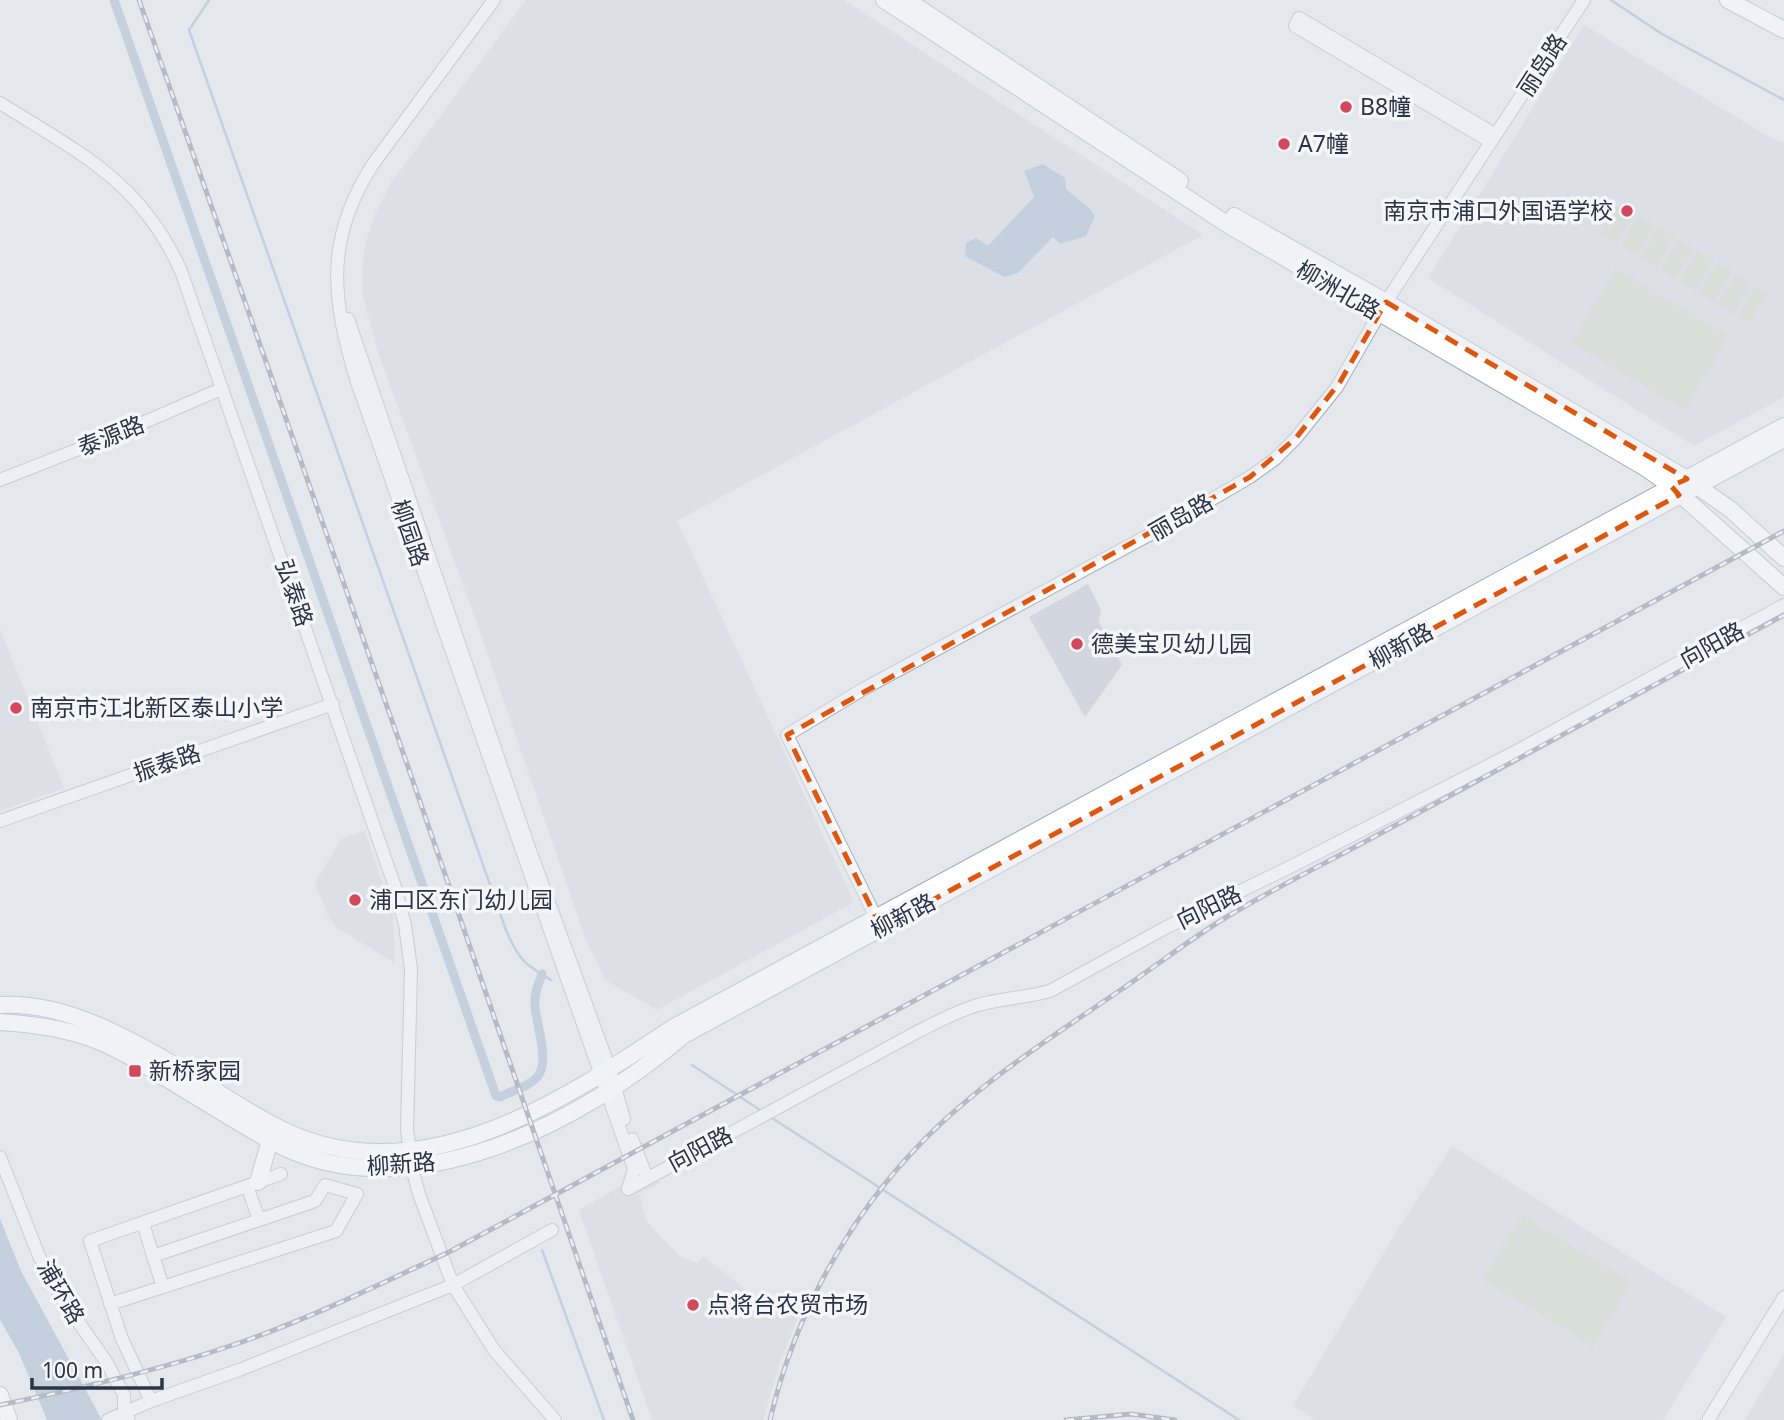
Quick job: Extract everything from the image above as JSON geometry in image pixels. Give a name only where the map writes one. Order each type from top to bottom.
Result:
[{"type":"main road","name":"柳洲北路","points":[[884,0],[1230,226],[1383,308],[1693,482],[1730,509],[1784,558]]},
{"type":"main road","name":"柳洲北路","points":[[907,0],[1234,216],[1602,442],[1675,491],[1784,587]]},
{"type":"main road","points":[[1728,0],[1784,30]]},
{"type":"main road","points":[[1751,0],[1784,18]]},
{"type":"main road","name":"柳新路","points":[[1693,482],[1784,426]]},
{"type":"main road","name":"柳新路","points":[[0,1022],[58,1028],[109,1045],[270,1140],[334,1163],[382,1169],[412,1168],[457,1159],[501,1145],[566,1115],[611,1089],[652,1062],[684,1035],[879,923],[1675,491],[1784,439]]},
{"type":"main road","name":"柳新路","points":[[0,1005],[58,1012],[104,1027],[158,1055],[282,1130],[351,1150],[386,1154],[444,1145],[519,1118],[606,1072],[674,1027],[879,923]]},
{"type":"main road","points":[[253,1184],[270,1140]]},
{"type":"main road","points":[[0,1395],[9,1420]]},
{"type":"street","name":"柳园路","points":[[494,0],[388,143],[360,186],[350,209],[338,254],[337,305],[357,382],[606,1072]]},
{"type":"street","name":"柳园路","points":[[504,0],[367,187],[346,254],[343,277],[346,312],[606,1072]]},
{"type":"street","name":"丽岛路","points":[[879,923],[787,735],[864,688],[1173,522],[1250,477],[1296,438],[1337,387],[1383,308],[1584,0]]},
{"type":"street","points":[[1299,18],[1493,139],[1295,26],[1299,18]]},
{"type":"street","name":"弘泰路","points":[[0,103],[118,181],[150,216],[181,271],[383,848],[405,925],[411,970],[407,1130],[412,1168],[453,1285],[494,1350],[555,1420]]},
{"type":"street","name":"泰源路","points":[[0,480],[221,389]]},
{"type":"street","name":"向阳路","points":[[611,1089],[634,1169],[628,1189],[954,1014],[979,1004],[1031,997],[1050,991],[1165,928],[1504,758],[1784,605]]},
{"type":"street","name":"振泰路","points":[[0,821],[333,704]]},
{"type":"street","points":[[606,1072],[645,1173],[649,1176]]},
{"type":"street","name":"浦环路","points":[[0,1157],[39,1256],[63,1300],[107,1363],[124,1395],[119,1418]]},
{"type":"street","points":[[151,1401],[122,1339],[90,1241],[281,1174]]},
{"type":"street","points":[[253,1184],[259,1220]]},
{"type":"street","points":[[110,1304],[336,1231],[356,1194],[326,1185],[315,1201],[153,1256]]},
{"type":"street","points":[[143,1223],[163,1287]]},
{"type":"street","points":[[119,1418],[151,1401],[239,1370],[453,1285],[552,1230]]},
{"type":"street","points":[[1708,1420],[1784,1297]]},
{"type":"street","points":[[137,1408],[146,1420]]},
{"type":"highlighted area","points":[[1386,302],[1687,479],[1671,486],[1679,495],[881,928],[787,735],[1250,477],[1296,438],[1340,382]]},
{"type":"shaded area","points":[[526,0],[844,0],[1203,235],[677,521],[854,902],[657,1010],[605,980],[585,937],[478,626],[378,352],[362,293],[365,245],[375,214],[391,183]]},
{"type":"shaded area","name":"南京市浦口外国语学校","points":[[1584,25],[1766,135],[1784,143],[1784,397],[1694,446],[1428,278]]},
{"type":"shaded area","name":"德美宝贝幼儿园","points":[[1088,584],[1101,610],[1099,622],[1122,665],[1085,717],[1029,617]]},
{"type":"shaded area","name":"南京市江北新区泰山小学","points":[[0,629],[64,788],[0,811]]},
{"type":"shaded area","name":"浦口区东门幼儿园","points":[[365,831],[393,916],[395,963],[339,929],[330,920],[315,883],[341,839]]},
{"type":"shaded area","points":[[1452,1146],[1726,1317],[1663,1420],[1315,1420],[1293,1406],[1399,1227]]},
{"type":"shaded area","name":"点将台农贸市场","points":[[652,1168],[660,1183],[639,1193],[646,1220],[658,1234],[680,1256],[697,1263],[703,1256],[750,1293],[798,1317],[780,1362],[763,1420],[652,1420],[579,1210]]},
{"type":"shaded area","points":[[1784,1354],[1784,1420],[1745,1420]]},
{"type":"green space","points":[[1619,203],[1635,213],[1617,244],[1600,234]]},
{"type":"green space","points":[[1639,216],[1655,226],[1637,256],[1621,246]]},
{"type":"green space","points":[[1658,227],[1675,237],[1656,268],[1640,258]]},
{"type":"green space","points":[[1678,239],[1694,249],[1676,279],[1660,269]]},
{"type":"green space","points":[[1697,251],[1714,261],[1696,291],[1679,281]]},
{"type":"green space","points":[[1717,262],[1733,272],[1715,302],[1698,292]]},
{"type":"green space","points":[[1616,268],[1729,336],[1684,411],[1571,342]]},
{"type":"green space","points":[[1736,274],[1752,284],[1734,314],[1717,304]]},
{"type":"green space","points":[[1755,286],[1768,293],[1749,323],[1737,316]]},
{"type":"green space","points":[[1522,1215],[1632,1282],[1593,1347],[1482,1279]]},
{"type":"water","points":[[1043,164],[1065,178],[1066,189],[1095,216],[1086,236],[1060,244],[1053,237],[1018,273],[1004,277],[965,256],[966,243],[976,238],[988,246],[1034,197],[1024,171]]},
{"type":"water","points":[[0,1219],[21,1271],[102,1420],[47,1420],[19,1353],[0,1320]]},
{"type":"waterway","points":[[114,0],[496,1096],[500,1097],[531,1083],[541,1069],[543,1052],[535,1002],[542,974]]},
{"type":"waterway","points":[[209,0],[189,30],[506,930],[523,960],[551,980]]},
{"type":"waterway","points":[[1611,0],[1662,34],[1784,100]]},
{"type":"waterway","points":[[692,1065],[763,1112]]},
{"type":"waterway","points":[[772,1118],[1239,1420]]},
{"type":"waterway","points":[[542,1250],[604,1420]]},
{"type":"railway","points":[[139,0],[397,735],[633,1420]]},
{"type":"railway","points":[[0,1405],[117,1379],[233,1345],[315,1313],[449,1252],[1784,531]]},
{"type":"railway","points":[[770,1420],[780,1382],[809,1306],[848,1236],[871,1202],[923,1141],[995,1078],[1230,915],[1784,615]]},
{"type":"railway","points":[[1066,1420],[1131,1414],[1175,1420]]},
{"type":"place","name":"B8幢","points":[[1346,107]]},
{"type":"place","name":"A7幢","points":[[1284,144]]},
{"type":"place","name":"南京市浦口外国语学校","points":[[1627,211]]},
{"type":"place","name":"德美宝贝幼儿园","points":[[1077,644]]},
{"type":"place","name":"南京市江北新区泰山小学","points":[[16,708]]},
{"type":"place","name":"浦口区东门幼儿园","points":[[355,900]]},
{"type":"place","name":"新桥家园","points":[[135,1071]]},
{"type":"place","name":"点将台农贸市场","points":[[693,1305]]}]
